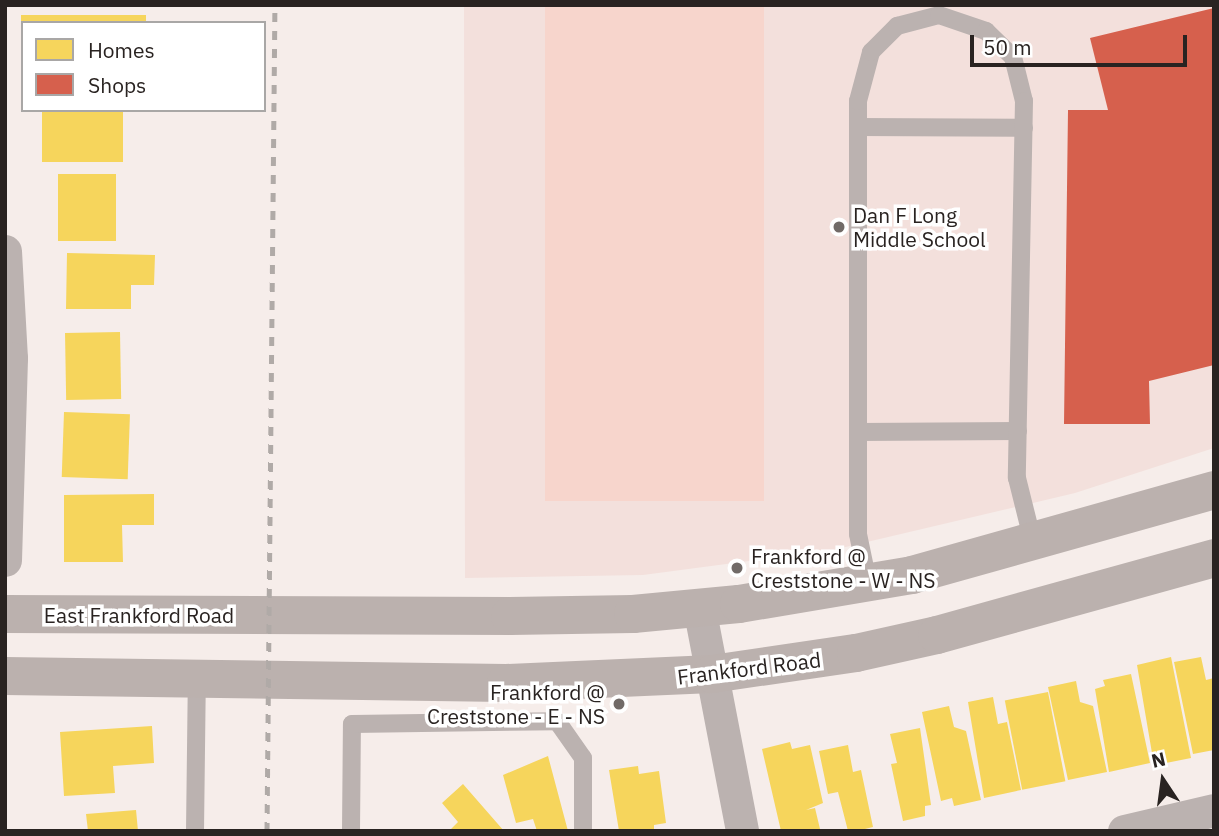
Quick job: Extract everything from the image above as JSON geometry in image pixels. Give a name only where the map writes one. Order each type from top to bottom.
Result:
[{"type":"main road","points":[[699,607],[868,582],[1033,542],[1214,490]]},
{"type":"main road","name":"Frankford Road","points":[[197,676],[506,683],[635,681],[712,674],[844,655],[937,635],[1214,558]]},
{"type":"main road","name":"East Frankford Road","points":[[5,614],[633,614],[699,607]]},
{"type":"main road","points":[[5,676],[197,676]]},
{"type":"street","points":[[5,251],[11,358],[5,560]]},
{"type":"street","points":[[699,607],[742,831]]},
{"type":"street","points":[[1124,831],[1214,810]]},
{"type":"lane","points":[[868,582],[858,534],[858,101],[871,52],[897,26],[939,15],[986,31],[1013,57],[1024,101],[1017,478],[1033,542]]},
{"type":"lane","points":[[858,127],[1024,128]]},
{"type":"lane","points":[[858,432],[1018,431]]},
{"type":"lane","points":[[195,831],[197,676]]},
{"type":"lane","points":[[351,831],[352,723],[557,721],[583,758],[583,831]]},
{"type":"shaded area","name":"Dan F Long Middle School","points":[[464,5],[1214,5],[1214,448],[1075,493],[833,550],[643,575],[465,578]]},
{"type":"shaded area","points":[[545,5],[764,5],[764,501],[545,501]]},
{"type":"building: Homes","points":[[21,15],[146,15],[146,21],[21,21]]},
{"type":"building: Homes","points":[[42,112],[123,112],[123,162],[42,162]]},
{"type":"building: Homes","points":[[58,174],[116,174],[116,241],[58,241]]},
{"type":"building: Homes","points":[[67,253],[155,255],[154,285],[131,285],[131,309],[66,309]]},
{"type":"building: Homes","points":[[120,332],[121,399],[66,400],[65,333]]},
{"type":"building: Homes","points":[[64,412],[130,414],[128,479],[62,477]]},
{"type":"building: Homes","points":[[154,494],[154,525],[122,525],[123,562],[64,562],[64,495]]},
{"type":"building: Homes","points":[[1171,657],[1191,758],[1161,764],[1160,758],[1153,759],[1137,665]]},
{"type":"building: Homes","points":[[1201,657],[1206,680],[1214,678],[1214,750],[1193,754],[1174,662]]},
{"type":"building: Homes","points":[[1131,674],[1150,763],[1109,772],[1095,689],[1105,686],[1103,680]]},
{"type":"building: Homes","points":[[1076,681],[1080,702],[1093,706],[1107,772],[1068,780],[1048,687]]},
{"type":"building: Homes","points":[[1048,692],[1065,781],[1022,790],[1005,700]]},
{"type":"building: Homes","points":[[993,697],[998,724],[1007,722],[1021,790],[984,798],[968,702]]},
{"type":"building: Homes","points":[[949,706],[954,727],[966,731],[981,800],[954,806],[952,798],[941,801],[922,712]]},
{"type":"building: Homes","points":[[152,726],[154,763],[113,766],[115,793],[64,796],[60,732]]},
{"type":"building: Homes","points":[[920,728],[931,805],[925,806],[925,816],[903,821],[891,764],[897,763],[890,734]]},
{"type":"building: Homes","points":[[790,742],[792,749],[810,745],[823,803],[806,810],[815,808],[820,829],[781,831],[762,749]]},
{"type":"building: Homes","points":[[848,745],[853,772],[861,770],[873,827],[857,831],[848,831],[838,792],[828,794],[819,751]]},
{"type":"building: Homes","points":[[548,756],[568,831],[537,831],[533,819],[516,823],[503,775]]},
{"type":"building: Homes","points":[[638,766],[639,774],[659,771],[666,823],[654,825],[654,831],[619,831],[609,770]]},
{"type":"building: Homes","points":[[463,784],[504,831],[449,831],[458,822],[442,803]]},
{"type":"building: Homes","points":[[136,810],[138,831],[88,831],[86,814]]},
{"type":"building: Shops","points":[[1214,8],[1214,365],[1149,381],[1150,424],[1064,424],[1068,110],[1108,110],[1090,38]]},
{"type":"railway","points":[[267,831],[275,5]]},
{"type":"place","name":"Dan F Long Middle School","points":[[839,227]]},
{"type":"place","name":"Frankford @ Creststone - W - NS","points":[[737,568]]},
{"type":"place","name":"Frankford @ Creststone - E - NS","points":[[619,704]]}]
